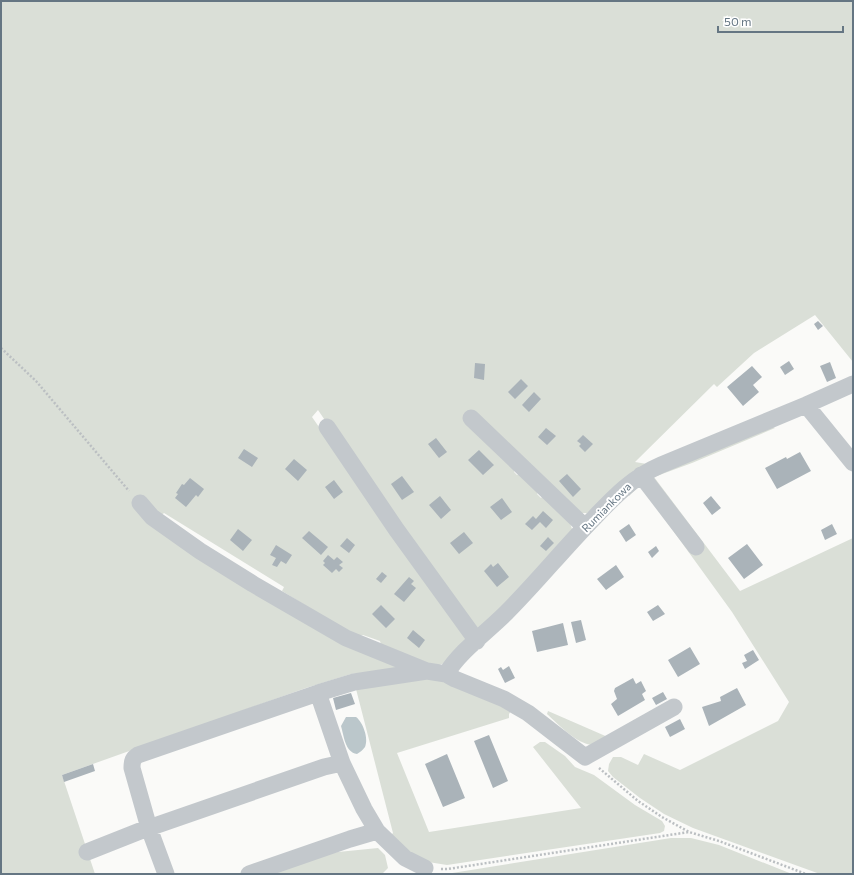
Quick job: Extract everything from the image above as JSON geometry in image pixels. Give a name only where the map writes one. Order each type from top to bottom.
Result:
[{"type":"street","name":"Rumiankowa","points":[[446,674],[459,656],[505,614],[617,493],[641,475],[660,465],[853,384]]},
{"type":"street","points":[[806,405],[853,463]]},
{"type":"street","points":[[471,418],[585,527]]},
{"type":"street","points":[[327,427],[401,535],[477,641]]},
{"type":"street","points":[[641,475],[696,547]]},
{"type":"street","points":[[140,503],[152,517],[200,551],[253,584],[346,638],[427,671],[446,674],[504,699],[528,713],[585,757],[674,707]]},
{"type":"street","points":[[166,874],[149,828],[132,768],[134,758],[138,755],[354,682],[427,671]]},
{"type":"street","points":[[318,693],[342,763],[364,809],[377,831],[405,858],[425,868]]},
{"type":"street","points":[[87,852],[149,828],[324,767],[342,763]]},
{"type":"street","points":[[249,874],[377,831]]},
{"type":"path","points":[[1,348],[36,380],[140,503]]},
{"type":"path","points":[[585,757],[638,801],[662,817],[689,832],[719,841],[806,874]]},
{"type":"path","points":[[425,868],[448,869],[689,832]]},
{"type":"shaded area","points":[[1,1],[853,1],[853,362],[815,315],[754,353],[717,387],[714,384],[635,462],[647,464],[587,513],[577,513],[515,469],[514,472],[517,475],[519,474],[539,491],[537,494],[541,498],[544,495],[569,520],[573,532],[506,607],[477,629],[368,484],[318,410],[312,417],[467,639],[445,663],[436,666],[382,648],[380,641],[363,635],[357,637],[282,591],[284,587],[164,513],[151,524],[407,668],[351,674],[306,688],[62,775],[95,874],[1,874]]},
{"type":"shaded area","points":[[771,426],[775,428],[692,463],[654,477],[740,591],[853,538],[853,874],[820,874],[693,828],[664,814],[640,798],[613,777],[608,771],[609,764],[613,757],[621,757],[638,765],[644,754],[680,770],[778,721],[789,702],[732,612],[640,485],[629,496],[627,492],[630,487],[637,483],[643,485],[649,493],[656,487],[650,478],[650,475],[653,473]]},
{"type":"shaded area","points":[[433,676],[513,708],[509,714],[509,718],[397,753],[429,832],[581,808],[533,747],[540,742],[545,742],[565,756],[575,767],[594,775],[635,805],[662,821],[665,826],[664,831],[660,833],[447,865],[422,861],[389,837],[393,833],[356,689]]},
{"type":"shaded area","points":[[548,711],[610,738],[594,745],[586,744],[562,728],[547,714]]},
{"type":"shaded area","points":[[346,717],[356,717],[359,719],[365,731],[365,747],[357,754],[353,753],[347,747],[344,739],[341,726]]},
{"type":"shaded area","points":[[671,838],[691,838],[719,845],[792,874],[446,874]]},
{"type":"shaded area","points":[[378,848],[385,855],[388,868],[382,874],[268,874],[328,853]]},
{"type":"building","points":[[818,321],[823,326],[818,330],[814,324]]},
{"type":"building","points":[[789,361],[794,369],[785,375],[780,367]]},
{"type":"building","points":[[830,362],[836,378],[827,382],[820,366]]},
{"type":"building","points":[[475,363],[485,364],[484,380],[474,378]]},
{"type":"building","points":[[752,366],[762,377],[753,385],[759,392],[743,406],[727,387]]},
{"type":"building","points":[[521,379],[528,386],[515,399],[508,392]]},
{"type":"building","points":[[534,392],[541,399],[529,412],[522,405]]},
{"type":"building","points":[[546,428],[556,436],[547,445],[538,437]]},
{"type":"building","points":[[583,435],[593,444],[585,452],[579,446],[581,444],[577,441]]},
{"type":"building","points":[[436,438],[447,452],[439,458],[428,444]]},
{"type":"building","points":[[244,449],[258,458],[252,467],[238,458]]},
{"type":"building","points":[[479,450],[494,465],[483,475],[468,460]]},
{"type":"building","points":[[800,452],[811,471],[777,489],[765,468],[786,457],[787,459]]},
{"type":"building","points":[[294,459],[307,470],[298,481],[285,469]]},
{"type":"building","points":[[567,474],[581,489],[573,497],[559,481]]},
{"type":"building","points":[[402,476],[414,492],[402,500],[391,484]]},
{"type":"building","points":[[190,478],[204,489],[198,497],[196,495],[186,507],[175,498],[178,494],[176,493],[182,484],[184,485]]},
{"type":"building","points":[[334,480],[343,492],[334,499],[325,487]]},
{"type":"building","points":[[440,496],[451,510],[441,519],[429,505]]},
{"type":"building","points":[[711,496],[721,508],[712,515],[703,503]]},
{"type":"building","points":[[502,498],[512,512],[501,520],[490,507]]},
{"type":"building","points":[[543,511],[553,520],[546,528],[540,522],[532,530],[525,524],[533,516],[536,519]]},
{"type":"building","points":[[629,524],[636,535],[626,542],[619,531]]},
{"type":"building","points":[[832,524],[837,534],[825,540],[821,530]]},
{"type":"building","points":[[238,529],[252,540],[243,551],[230,540]]},
{"type":"building","points":[[309,531],[328,547],[321,555],[302,538]]},
{"type":"building","points":[[464,532],[473,543],[459,554],[450,543]]},
{"type":"building","points":[[548,537],[554,543],[546,551],[540,546]]},
{"type":"building","points":[[347,538],[355,545],[349,553],[340,546]]},
{"type":"building","points":[[747,544],[763,565],[744,579],[728,558]]},
{"type":"building","points":[[276,545],[292,555],[286,564],[281,561],[277,567],[272,565],[276,558],[270,555]]},
{"type":"building","points":[[656,546],[659,551],[652,558],[648,552]]},
{"type":"building","points":[[328,555],[334,560],[337,557],[343,562],[339,565],[343,568],[339,572],[336,569],[332,573],[323,565],[325,563],[323,561]]},
{"type":"building","points":[[498,563],[509,577],[497,587],[484,571],[491,564],[493,567]]},
{"type":"building","points":[[616,565],[624,577],[606,590],[597,579]]},
{"type":"building","points":[[382,572],[387,576],[381,583],[376,579]]},
{"type":"building","points":[[409,577],[414,581],[411,584],[416,588],[404,602],[394,594]]},
{"type":"building","points":[[381,605],[395,619],[386,628],[372,614]]},
{"type":"building","points":[[658,605],[665,614],[653,621],[647,612]]},
{"type":"building","points":[[581,620],[586,640],[576,643],[571,622]]},
{"type":"building","points":[[563,623],[568,645],[537,652],[532,631]]},
{"type":"building","points":[[413,630],[425,640],[419,648],[407,638]]},
{"type":"building","points":[[690,647],[700,664],[678,677],[668,660]]},
{"type":"building","points":[[753,650],[759,660],[745,669],[742,663],[747,661],[744,655]]},
{"type":"building","points":[[509,666],[515,678],[505,683],[498,669],[501,667],[503,670]]},
{"type":"building","points":[[633,678],[636,684],[641,681],[646,691],[642,694],[645,700],[618,716],[611,704],[617,699],[614,691],[615,688]]},
{"type":"building","points":[[737,688],[746,705],[709,726],[702,707],[721,701],[720,697]]},
{"type":"building","points":[[663,692],[667,699],[656,705],[652,698]]},
{"type":"building","points":[[351,693],[355,704],[336,710],[333,698]]},
{"type":"building","points":[[680,719],[685,729],[670,737],[665,727]]},
{"type":"building","points":[[489,735],[508,781],[493,788],[474,741]]},
{"type":"building","points":[[447,754],[465,798],[443,807],[425,764]]},
{"type":"building","points":[[93,764],[95,771],[64,782],[62,775]]}]
